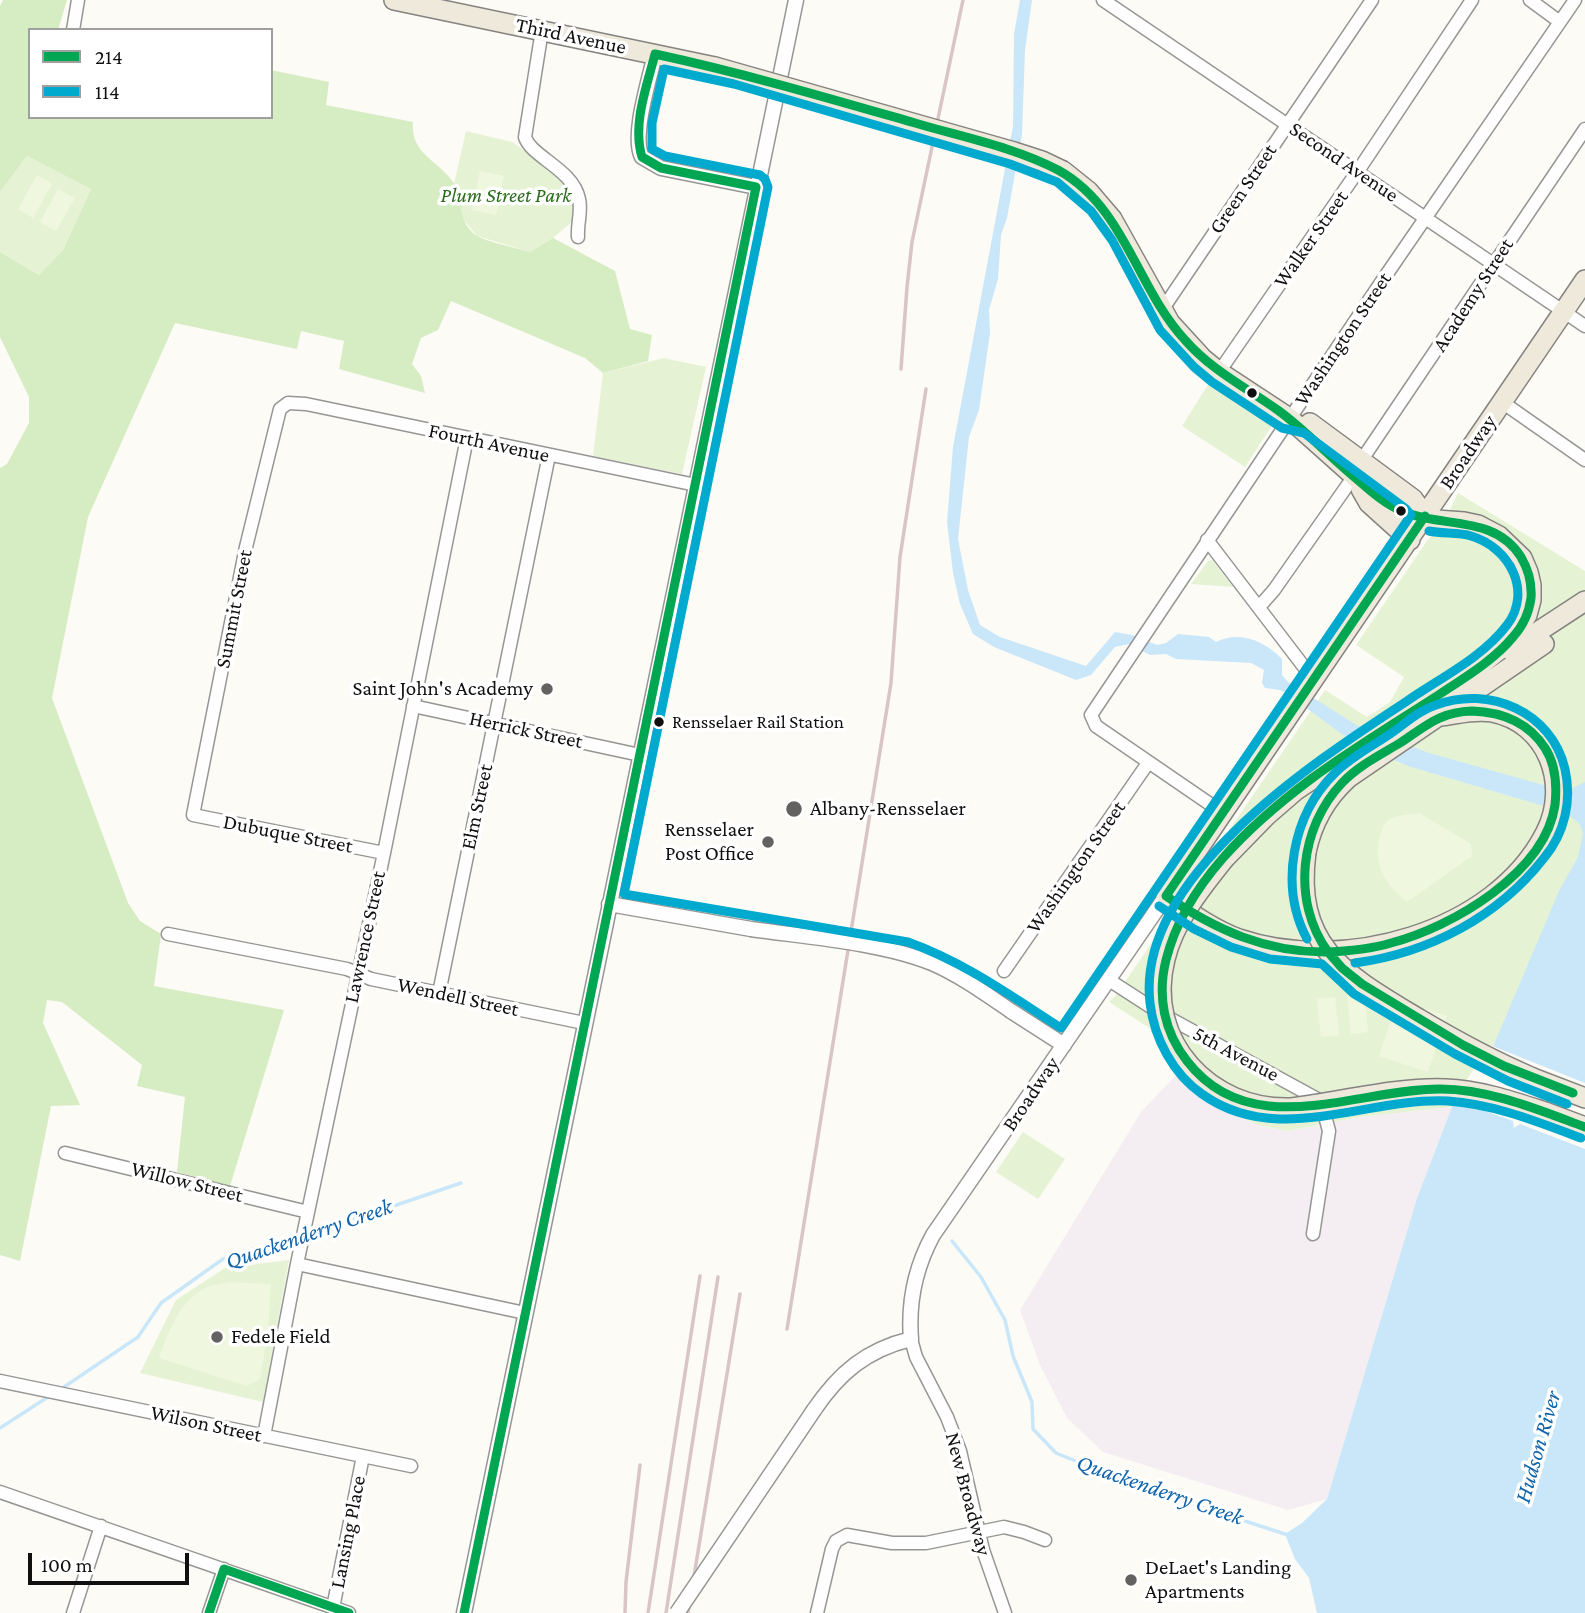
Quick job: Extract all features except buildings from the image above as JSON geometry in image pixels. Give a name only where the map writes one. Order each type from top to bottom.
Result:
[{"type":"main road","name":"Third Avenue","points":[[394,0],[715,67],[1014,152],[1063,171],[1088,191],[1112,219],[1162,310],[1190,346],[1219,372],[1289,418],[1357,469],[1413,499],[1425,516]]},
{"type":"main road","name":"Broadway","points":[[1166,896],[1585,280]]},
{"type":"main road","points":[[1357,469],[1369,503],[1410,540]]},
{"type":"main road","points":[[1425,516],[1489,529],[1512,546],[1522,558],[1528,572],[1531,600],[1527,615],[1509,642],[1348,778],[1324,807],[1311,833],[1306,852],[1304,881],[1308,910],[1323,945],[1356,980],[1464,1045],[1533,1078],[1585,1098]]},
{"type":"main road","points":[[1469,674],[1585,601]]},
{"type":"main road","points":[[1585,616],[1296,790],[1252,829],[1225,858],[1191,904],[1168,948],[1161,985],[1166,1023],[1178,1049],[1203,1079],[1227,1095],[1254,1105],[1291,1108],[1407,1091],[1447,1089],[1476,1093],[1545,1112],[1585,1127]]},
{"type":"main road","points":[[1166,896],[1219,930],[1264,946],[1316,952],[1374,947],[1424,933],[1469,910],[1508,881],[1531,857],[1542,840],[1553,814],[1557,791],[1555,774],[1546,750],[1530,730],[1508,717],[1480,711],[1434,708]]},
{"type":"street","points":[[73,28],[78,0]]},
{"type":"street","points":[[464,1613],[796,0]]},
{"type":"street","name":"Second Avenue","points":[[1102,0],[1585,326]]},
{"type":"street","name":"Green Street","points":[[1162,310],[1371,0]]},
{"type":"street","name":"Walker Street","points":[[1219,372],[1472,0]]},
{"type":"street","points":[[1530,0],[1560,22]]},
{"type":"street","name":"Washington Street","points":[[1004,971],[1148,763],[1096,726],[1091,715],[1425,217],[1575,0]]},
{"type":"street","points":[[542,30],[525,138],[527,143],[553,163],[574,186],[579,198],[578,237]]},
{"type":"street","points":[[655,54],[639,131],[638,146],[642,158],[661,169],[756,187]]},
{"type":"street","name":"Academy Street","points":[[1259,607],[1274,590],[1357,469],[1585,129]]},
{"type":"street","points":[[1502,402],[1585,460]]},
{"type":"street","name":"Fourth Avenue","points":[[284,405],[306,404],[696,485]]},
{"type":"street","name":"Summit Street","points":[[193,815],[246,547],[276,421],[284,405]]},
{"type":"street","name":"Lawrence Street","points":[[264,1436],[467,438]]},
{"type":"street","name":"Elm Street","points":[[439,993],[549,455]]},
{"type":"street","points":[[1207,540],[1313,681]]},
{"type":"street","name":"Herrick Street","points":[[413,706],[640,755]]},
{"type":"street","points":[[1148,763],[1223,813]]},
{"type":"street","name":"Dubuque Street","points":[[193,815],[384,853]]},
{"type":"street","name":"Broadway","points":[[911,1339],[913,1288],[926,1247],[1166,896]]},
{"type":"street","points":[[609,904],[905,954],[945,969],[1064,1045]]},
{"type":"street","name":"Wendell Street","points":[[168,934],[347,969],[371,979],[584,1023]]},
{"type":"street","name":"5th Avenue","points":[[1109,980],[1153,1009],[1321,1101],[1329,1131],[1313,1234]]},
{"type":"street","name":"Willow Street","points":[[65,1153],[307,1216]]},
{"type":"street","points":[[297,1264],[525,1313]]},
{"type":"street","points":[[677,1613],[814,1410],[847,1370],[876,1352],[911,1339]]},
{"type":"street","name":"New Broadway","points":[[911,1339],[916,1357],[947,1417],[960,1451],[991,1576],[1005,1613]]},
{"type":"street","name":"Wilson Street","points":[[0,1381],[411,1466]]},
{"type":"street","name":"Lansing Place","points":[[342,1611],[363,1456]]},
{"type":"street","points":[[0,1492],[342,1611]]},
{"type":"street","points":[[73,1613],[101,1526]]},
{"type":"street","points":[[817,1613],[832,1549],[836,1541],[843,1536],[918,1544],[1004,1527],[1045,1540]]},
{"type":"street","points":[[209,1613],[224,1569]]},
{"type":"shaded area","points":[[1176,1075],[1203,1100],[1258,1125],[1287,1131],[1360,1117],[1452,1107],[1417,1198],[1327,1499],[1288,1510],[1103,1452],[1067,1418],[1040,1365],[1020,1310],[1141,1112]]},
{"type":"green space","points":[[3,0],[67,0],[59,28],[28,28],[28,119],[273,119],[273,70],[329,82],[326,105],[413,122],[416,142],[426,156],[453,182],[466,224],[477,236],[530,252],[553,238],[615,271],[630,329],[652,335],[648,361],[603,373],[585,358],[451,301],[438,330],[421,338],[412,364],[421,376],[425,393],[339,369],[344,341],[301,331],[297,349],[175,323],[88,517],[52,698],[128,903],[140,921],[161,934],[154,986],[284,1010],[230,1186],[177,1172],[185,1097],[137,1086],[142,1065],[62,1002],[47,1000],[43,1023],[80,1105],[51,1106],[20,1261],[0,1255],[0,468],[7,464],[29,423],[29,397],[0,337],[0,252],[39,275],[63,250],[91,189],[27,156],[0,192],[0,6]]},
{"type":"green space","name":"Plum Street Park","points":[[466,131],[512,142],[556,172],[567,184],[575,200],[573,221],[530,252],[477,236],[462,218],[454,184]]},
{"type":"green space","points":[[27,156],[91,189],[63,250],[39,275],[0,252],[0,192]]},
{"type":"green space","points":[[480,171],[504,176],[496,215],[472,210]]},
{"type":"green space","points":[[37,175],[52,184],[33,218],[18,209]]},
{"type":"green space","points":[[58,189],[75,198],[56,231],[40,222]]},
{"type":"green space","points":[[664,358],[706,367],[682,474],[593,456],[603,373]]},
{"type":"green space","points":[[1209,383],[1273,424],[1245,467],[1182,426]]},
{"type":"green space","points":[[1458,493],[1585,571],[1585,851],[1466,1113],[1452,1107],[1360,1117],[1287,1131],[1258,1125],[1203,1100],[1181,1082],[1161,1051],[1151,1029],[1109,1002],[1325,690],[1367,717],[1390,702],[1404,677],[1356,645],[1429,538],[1440,530]]},
{"type":"green space","points":[[1212,560],[1233,587],[1191,584],[1208,561]]},
{"type":"green space","points":[[1419,813],[1471,844],[1472,856],[1407,902],[1387,881],[1379,865],[1378,846],[1387,821],[1398,816]]},
{"type":"green space","points":[[1365,994],[1368,1032],[1351,1034],[1347,996]]},
{"type":"green space","points":[[1335,997],[1339,1035],[1321,1037],[1317,999]]},
{"type":"green space","points":[[1398,1000],[1447,1016],[1428,1072],[1379,1056]]},
{"type":"green space","points":[[1023,1132],[1065,1159],[1038,1199],[996,1172]]},
{"type":"green space","name":"Fedele Field","points":[[289,1260],[263,1402],[140,1373],[176,1300],[225,1268]]},
{"type":"green space","name":"Fedele Field","points":[[229,1282],[271,1284],[268,1332],[260,1379],[247,1386],[159,1358],[176,1317],[190,1299],[208,1287]]},
{"type":"water","name":"Hudson River","points":[[1020,0],[1032,0],[1025,50],[1022,135],[1007,218],[1001,235],[998,279],[989,310],[990,333],[979,410],[969,437],[958,539],[968,590],[980,625],[1000,637],[1086,666],[1115,632],[1132,635],[1157,645],[1166,643],[1178,634],[1209,637],[1216,642],[1234,637],[1251,639],[1268,647],[1282,659],[1282,675],[1288,682],[1358,726],[1429,753],[1558,789],[1571,789],[1585,782],[1585,1613],[1317,1613],[1309,1578],[1295,1559],[1285,1534],[1302,1523],[1327,1499],[1417,1198],[1452,1107],[1492,1049],[1559,891],[1578,857],[1583,833],[1579,823],[1564,812],[1408,766],[1375,752],[1343,735],[1289,695],[1280,690],[1265,688],[1262,683],[1264,670],[1251,663],[1176,659],[1166,654],[1150,655],[1129,644],[1115,647],[1091,675],[1076,680],[994,647],[973,634],[960,604],[947,522],[953,447],[1013,126],[1014,34]]},
{"type":"pier","points":[[1490,1045],[1585,1083],[1585,1149],[1520,1124],[1514,1128],[1513,1121],[1482,1110],[1451,1103]]},
{"type":"waterway","name":"Quackenderry Creek","points":[[306,1232],[370,1214],[461,1183]]},
{"type":"waterway","name":"Quackenderry Creek","points":[[61,1389],[138,1337],[161,1303],[223,1259],[299,1234]]},
{"type":"waterway","name":"Quackenderry Creek","points":[[952,1241],[981,1277],[1005,1320],[1013,1356],[1032,1402],[1033,1429],[1056,1453],[1137,1486],[1288,1535]]},
{"type":"waterway","name":"Quackenderry Creek","points":[[0,1428],[51,1395]]},
{"type":"railway","points":[[901,369],[912,242],[963,0]]},
{"type":"railway","points":[[787,1329],[891,683],[900,557],[926,389]]},
{"type":"railway","points":[[648,1613],[700,1276]]},
{"type":"railway","points":[[666,1613],[718,1277]]},
{"type":"railway","points":[[688,1613],[740,1294]]},
{"type":"railway","points":[[625,1613],[626,1582],[640,1465]]},
{"type":"transit line","name":"214","points":[[464,1613],[756,187],[661,168],[642,157],[639,144],[640,118],[655,54],[785,86],[988,143],[1058,170],[1081,186],[1099,205],[1115,226],[1168,319],[1206,361],[1289,418],[1376,496],[1390,505],[1419,517],[1483,529],[1497,534],[1510,544],[1521,557],[1531,587],[1529,609],[1517,633],[1478,669],[1326,768],[1288,797],[1223,858],[1204,881],[1175,932],[1163,973],[1164,1013],[1173,1038],[1187,1061],[1213,1086],[1242,1100],[1273,1106],[1306,1106],[1407,1091],[1459,1090],[1514,1102],[1585,1127]]},
{"type":"transit line","name":"114","points":[[664,69],[734,84],[1010,164],[1057,182],[1091,211],[1112,240],[1160,330],[1194,367],[1282,428],[1304,433],[1411,515],[1061,1028],[968,970],[908,942],[624,894],[768,187],[760,175],[665,156],[652,149],[652,123],[664,69]]},
{"type":"transit line","name":"214","points":[[1328,952],[1263,944],[1223,929],[1166,896],[1425,516]]},
{"type":"transit line","name":"114","points":[[1429,531],[1471,536],[1485,542],[1506,560],[1513,572],[1518,598],[1507,625],[1485,648],[1460,667],[1327,755],[1282,789],[1239,827],[1201,868],[1171,911],[1153,956],[1150,1003],[1152,1016],[1161,1042],[1182,1076],[1202,1094],[1231,1110],[1261,1117],[1291,1119],[1417,1102],[1448,1101],[1499,1110],[1581,1138]]},
{"type":"transit line","name":"114","points":[[1307,939],[1298,918],[1294,897],[1294,852],[1309,809],[1320,790],[1335,773],[1416,715],[1436,705],[1456,700],[1497,701],[1532,718],[1547,732],[1558,749],[1565,769],[1568,792],[1562,827],[1544,858],[1505,898],[1460,929],[1409,951],[1355,963]]},
{"type":"transit line","name":"214","points":[[1472,711],[1514,720],[1531,731],[1545,748],[1555,776],[1556,790],[1548,830],[1534,853],[1515,874],[1492,894],[1467,910],[1415,935],[1383,945],[1328,952],[1316,932],[1305,888],[1309,842],[1328,801],[1342,783],[1370,761],[1442,717],[1472,711]]},
{"type":"transit line","name":"114","points":[[1159,906],[1194,929],[1231,947],[1270,959],[1322,964],[1354,994],[1455,1054],[1508,1081],[1567,1104]]},
{"type":"transit line","name":"214","points":[[1328,952],[1362,984],[1463,1045],[1504,1066],[1573,1093]]},
{"type":"transit line","name":"214","points":[[209,1613],[224,1569],[349,1613]]},
{"type":"place","name":"Saint John's Academy","points":[[547,689]]},
{"type":"place","name":"Rensselaer Rail Station","points":[[659,722]]},
{"type":"place","name":"Albany-Rensselaer","points":[[794,809]]},
{"type":"place","name":"Rensselaer Post Office","points":[[768,842]]},
{"type":"place","name":"Fedele Field","points":[[217,1337]]},
{"type":"place","name":"DeLaet's Landing Apartments","points":[[1131,1580]]}]
